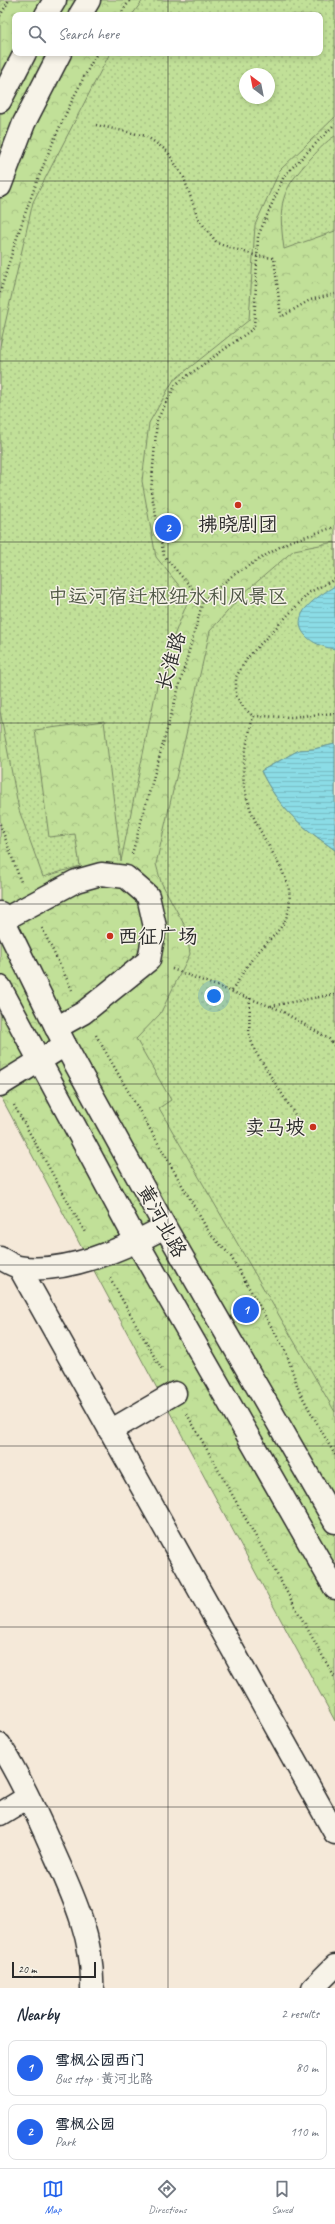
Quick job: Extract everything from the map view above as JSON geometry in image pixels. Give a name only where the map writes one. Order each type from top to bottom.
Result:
[{"type":"main road","points":[[48,12],[55,0]]},
{"type":"main road","points":[[82,12],[89,0]]},
{"type":"main road","points":[[0,101],[23,56]]},
{"type":"main road","points":[[0,186],[24,123],[58,56]]},
{"type":"main road","points":[[0,1085],[38,1060],[83,1013],[149,960],[155,928],[148,896],[126,877],[101,874],[76,881],[2,917]]},
{"type":"main road","name":"黄河北路","points":[[2,917],[61,1037],[165,1227],[335,1522]]},
{"type":"main road","name":"黄河北路","points":[[0,988],[137,1242],[335,1588]]},
{"type":"main road","points":[[9,1263],[62,1267],[137,1242],[165,1227]]},
{"type":"main road","points":[[9,1263],[110,1431],[335,1833]]},
{"type":"main road","points":[[110,1431],[175,1393]]},
{"type":"main road","points":[[0,1745],[28,1797],[75,1900],[86,1935],[92,1972],[92,1988]]},
{"type":"main road","points":[[0,1814],[28,1797]]},
{"type":"main road","points":[[312,1988],[335,1966]]},
{"type":"path","points":[[0,16],[9,0]]},
{"type":"path","points":[[122,12],[130,0]]},
{"type":"path","points":[[0,293],[16,238],[38,177],[71,98],[95,56]]},
{"type":"path","points":[[335,124],[284,176],[258,236],[254,328],[176,384],[157,420],[151,490],[164,556],[203,602],[233,576],[288,542],[335,527]]},
{"type":"path","points":[[96,125],[146,136],[167,151],[184,178],[198,218],[217,243],[257,256],[274,258],[281,317],[310,300],[335,294]]},
{"type":"path","points":[[335,579],[310,592],[248,657],[236,677],[236,696],[244,708],[253,716],[290,717],[335,712]]},
{"type":"path","name":"长淮路","points":[[126,877],[185,659],[203,602]]},
{"type":"path","points":[[232,991],[252,958],[275,936],[289,909],[288,886],[254,821],[245,793],[245,764],[253,716]]},
{"type":"path","points":[[0,824],[30,904],[83,1013],[210,1234],[230,1254],[286,1352],[299,1391],[335,1455]]},
{"type":"path","points":[[149,960],[280,1010],[328,1039],[335,1047]]},
{"type":"path","points":[[270,1006],[335,994]]},
{"type":"path","points":[[250,998],[249,1035],[255,1051],[297,1118]]},
{"type":"green space","name":"中运河宿迁枢纽水利风景区","points":[[0,0],[335,0],[335,1721],[0,1095]]},
{"type":"green space","points":[[143,0],[335,0],[335,117],[280,170],[255,225],[249,320],[173,381],[149,423],[142,481],[156,557],[189,598],[160,671],[121,861],[104,721],[35,730],[49,837],[75,834],[80,866],[43,877],[19,810],[0,711],[0,346],[33,202],[108,56],[323,56],[323,12],[134,12]]},
{"type":"green space","points":[[335,136],[335,231],[284,249],[281,220],[284,198],[287,189],[301,169],[329,140]]},
{"type":"green space","points":[[335,542],[335,744],[314,749],[299,750],[261,771],[268,785],[292,816],[335,850],[335,1412],[159,1108],[171,1100],[136,1039],[160,1014],[190,954],[186,928],[161,882],[156,864],[210,631],[244,593],[294,550]]},
{"type":"water","points":[[335,586],[335,649],[321,646],[309,639],[301,628],[300,621],[304,610],[308,606],[326,591]]},
{"type":"water","points":[[335,744],[335,850],[311,833],[292,816],[268,785],[261,771],[299,750],[314,749]]},
{"type":"place","name":"拂晓剧团","points":[[238,505]]},
{"type":"place","name":"雪枫公园","points":[[168,528]]},
{"type":"place","name":"西征广场","points":[[110,936]]},
{"type":"place","name":"卖马坡","points":[[313,1127]]},
{"type":"place","name":"雪枫公园西门","points":[[246,1310]]}]
